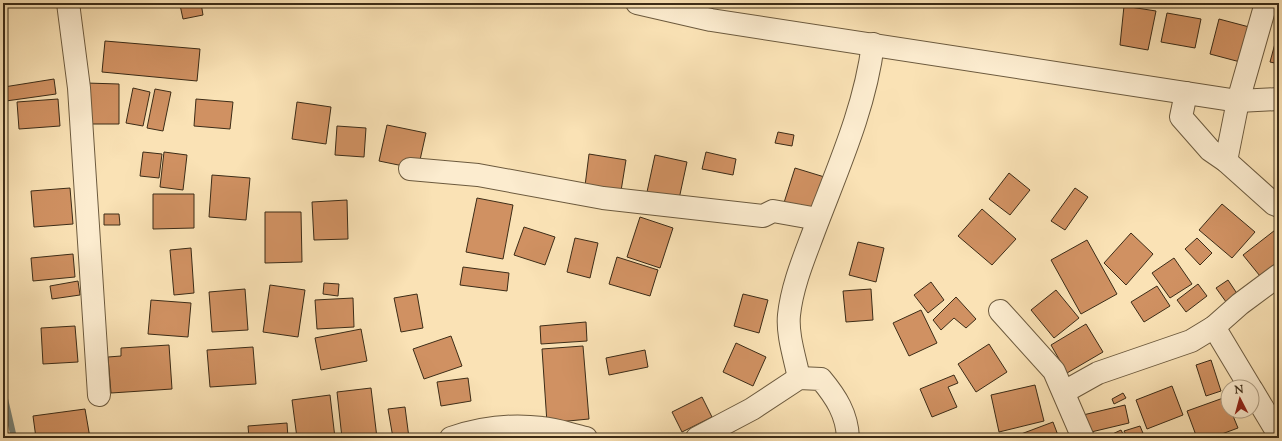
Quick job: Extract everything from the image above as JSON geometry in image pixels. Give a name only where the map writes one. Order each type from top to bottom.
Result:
[{"type":"street","points":[[68,3],[79,88],[99,395]]},
{"type":"street","points":[[637,3],[714,12],[873,44],[1238,101],[1279,99]]},
{"type":"street","points":[[1226,161],[1238,101],[1266,3]]},
{"type":"street","points":[[799,378],[790,336],[789,316],[795,282],[860,107],[870,66],[873,44]]},
{"type":"street","points":[[1186,93],[1181,117],[1210,150],[1226,161],[1274,204],[1279,206]]},
{"type":"street","points":[[410,169],[478,175],[604,198],[762,216],[773,211],[818,220]]},
{"type":"street","points":[[1064,392],[1098,373],[1190,341],[1214,327],[1240,304],[1279,275]]},
{"type":"street","points":[[1000,311],[1054,371],[1083,438]]},
{"type":"street","points":[[1214,327],[1245,379]]},
{"type":"street","points":[[697,438],[752,409],[799,378],[821,379],[836,398],[846,419],[848,438]]},
{"type":"street","points":[[1260,403],[1279,435]]},
{"type":"street","points":[[451,438],[466,433],[507,426],[542,428],[586,438]]},
{"type":"building","points":[[201,3],[203,15],[183,19],[180,5]]},
{"type":"building","points":[[1104,3],[1119,3],[1119,6],[1104,7]]},
{"type":"building","points":[[1124,6],[1156,11],[1148,50],[1120,45]]},
{"type":"building","points":[[1167,13],[1201,19],[1195,48],[1161,42]]},
{"type":"building","points":[[1219,19],[1253,28],[1244,63],[1210,54]]},
{"type":"building","points":[[1277,36],[1279,36],[1279,64],[1270,62]]},
{"type":"building","points":[[105,41],[200,49],[197,81],[102,72]]},
{"type":"building","points":[[54,79],[56,94],[6,101],[4,87]]},
{"type":"building","points":[[86,83],[119,84],[119,124],[86,124]]},
{"type":"building","points":[[133,88],[150,92],[143,126],[126,123]]},
{"type":"building","points":[[155,89],[171,92],[163,131],[147,128]]},
{"type":"building","points":[[58,99],[60,126],[19,129],[17,102]]},
{"type":"building","points":[[196,99],[233,102],[230,129],[194,126]]},
{"type":"building","points":[[297,102],[331,107],[326,144],[292,139]]},
{"type":"building","points":[[387,125],[426,133],[418,169],[379,161]]},
{"type":"building","points":[[337,126],[366,128],[364,157],[335,155]]},
{"type":"building","points":[[778,132],[794,135],[792,146],[775,143]]},
{"type":"building","points":[[143,152],[162,154],[159,178],[140,176]]},
{"type":"building","points":[[164,152],[187,155],[183,190],[160,187]]},
{"type":"building","points":[[706,152],[736,159],[733,175],[702,169]]},
{"type":"building","points":[[589,154],[626,160],[621,191],[585,186]]},
{"type":"building","points":[[655,155],[687,162],[679,199],[647,192]]},
{"type":"building","points":[[795,168],[831,179],[818,220],[782,209]]},
{"type":"building","points":[[1009,173],[1030,190],[1010,215],[989,199]]},
{"type":"building","points":[[212,175],[250,178],[246,220],[209,217]]},
{"type":"building","points":[[70,188],[73,224],[34,227],[31,191]]},
{"type":"building","points":[[1075,188],[1088,197],[1065,230],[1051,221]]},
{"type":"building","points":[[153,194],[194,194],[194,228],[153,229]]},
{"type":"building","points":[[477,198],[513,205],[503,259],[466,252]]},
{"type":"building","points":[[347,200],[348,239],[314,240],[312,202]]},
{"type":"building","points":[[1222,204],[1255,232],[1232,258],[1199,230]]},
{"type":"building","points":[[982,209],[1016,239],[992,265],[958,236]]},
{"type":"building","points":[[265,212],[301,212],[302,262],[265,263]]},
{"type":"building","points":[[104,214],[119,214],[120,225],[104,225]]},
{"type":"building","points":[[640,217],[673,228],[660,268],[627,257]]},
{"type":"building","points":[[524,227],[555,237],[545,265],[514,255]]},
{"type":"building","points":[[1279,227],[1279,269],[1264,281],[1243,255]]},
{"type":"building","points":[[1131,233],[1153,254],[1126,285],[1104,263]]},
{"type":"building","points":[[575,238],[598,243],[590,278],[567,272]]},
{"type":"building","points":[[1197,238],[1212,253],[1200,265],[1185,249]]},
{"type":"building","points":[[1087,240],[1117,294],[1081,314],[1051,260]]},
{"type":"building","points":[[858,242],[884,248],[876,282],[849,275]]},
{"type":"building","points":[[191,248],[194,293],[174,295],[170,250]]},
{"type":"building","points":[[73,254],[75,277],[33,281],[31,258]]},
{"type":"building","points":[[617,257],[658,270],[650,296],[609,284]]},
{"type":"building","points":[[1174,258],[1192,284],[1170,298],[1152,273]]},
{"type":"building","points":[[463,267],[509,273],[507,291],[460,285]]},
{"type":"building","points":[[1228,280],[1240,298],[1229,306],[1216,288]]},
{"type":"building","points":[[78,281],[80,295],[52,299],[50,286]]},
{"type":"building","points":[[931,282],[944,300],[928,313],[914,295]]},
{"type":"building","points":[[324,283],[339,284],[338,296],[323,294]]},
{"type":"building","points":[[1198,284],[1207,296],[1186,312],[1177,300]]},
{"type":"building","points":[[270,285],[305,290],[298,337],[263,332]]},
{"type":"building","points":[[1157,286],[1170,306],[1144,322],[1131,302]]},
{"type":"building","points":[[245,289],[248,330],[212,332],[209,292]]},
{"type":"building","points":[[871,289],[873,320],[846,322],[843,291]]},
{"type":"building","points":[[1056,290],[1079,318],[1054,338],[1031,310]]},
{"type":"building","points":[[417,294],[423,328],[401,332],[394,298]]},
{"type":"building","points":[[743,294],[768,300],[759,333],[734,326]]},
{"type":"building","points":[[956,297],[976,319],[966,328],[954,318],[941,330],[933,320]]},
{"type":"building","points":[[353,298],[354,327],[317,329],[315,300]]},
{"type":"building","points":[[151,300],[191,303],[188,337],[148,334]]},
{"type":"building","points":[[921,310],[937,343],[909,356],[893,323]]},
{"type":"building","points":[[586,322],[587,341],[541,344],[540,326]]},
{"type":"building","points":[[1086,324],[1103,352],[1067,373],[1051,345]]},
{"type":"building","points":[[75,326],[78,362],[43,364],[41,328]]},
{"type":"building","points":[[361,329],[367,361],[321,370],[315,338]]},
{"type":"building","points":[[451,336],[462,366],[424,379],[413,349]]},
{"type":"building","points":[[736,343],[766,357],[753,386],[723,372]]},
{"type":"building","points":[[989,344],[1007,372],[976,392],[958,364]]},
{"type":"building","points":[[169,345],[172,389],[111,393],[108,357],[121,356],[121,348]]},
{"type":"building","points":[[583,346],[589,419],[547,423],[542,349]]},
{"type":"building","points":[[253,347],[256,384],[210,387],[207,350]]},
{"type":"building","points":[[645,350],[648,367],[609,375],[606,358]]},
{"type":"building","points":[[1211,360],[1220,391],[1206,396],[1196,365]]},
{"type":"building","points":[[954,375],[958,383],[948,387],[957,407],[932,417],[920,389]]},
{"type":"building","points":[[468,378],[471,401],[441,406],[437,382]]},
{"type":"building","points":[[1035,385],[1044,421],[999,432],[991,395]]},
{"type":"building","points":[[1172,386],[1183,415],[1147,429],[1136,400]]},
{"type":"building","points":[[371,388],[377,438],[342,438],[337,392]]},
{"type":"building","points":[[1123,393],[1126,398],[1114,404],[1112,399]]},
{"type":"building","points":[[330,395],[335,438],[297,438],[292,400]]},
{"type":"building","points":[[702,397],[712,417],[682,432],[672,412]]},
{"type":"building","points":[[1220,399],[1220,419],[1234,419],[1238,428],[1211,438],[1197,438],[1187,411]]},
{"type":"building","points":[[1125,405],[1129,423],[1087,433],[1083,415]]},
{"type":"building","points":[[405,407],[409,438],[393,438],[388,409]]},
{"type":"building","points":[[85,409],[90,438],[36,438],[33,416]]},
{"type":"building","points":[[1053,422],[1059,438],[1022,438],[1021,434]]},
{"type":"building","points":[[287,423],[288,438],[249,438],[248,426]]},
{"type":"building","points":[[1140,426],[1145,438],[1128,438],[1124,431]]},
{"type":"building","points":[[1121,430],[1125,438],[1104,438]]},
{"type":"building","points":[[1016,434],[1018,438],[1005,438]]},
{"type":"waterway","points":[[3,390],[14,438]]}]
